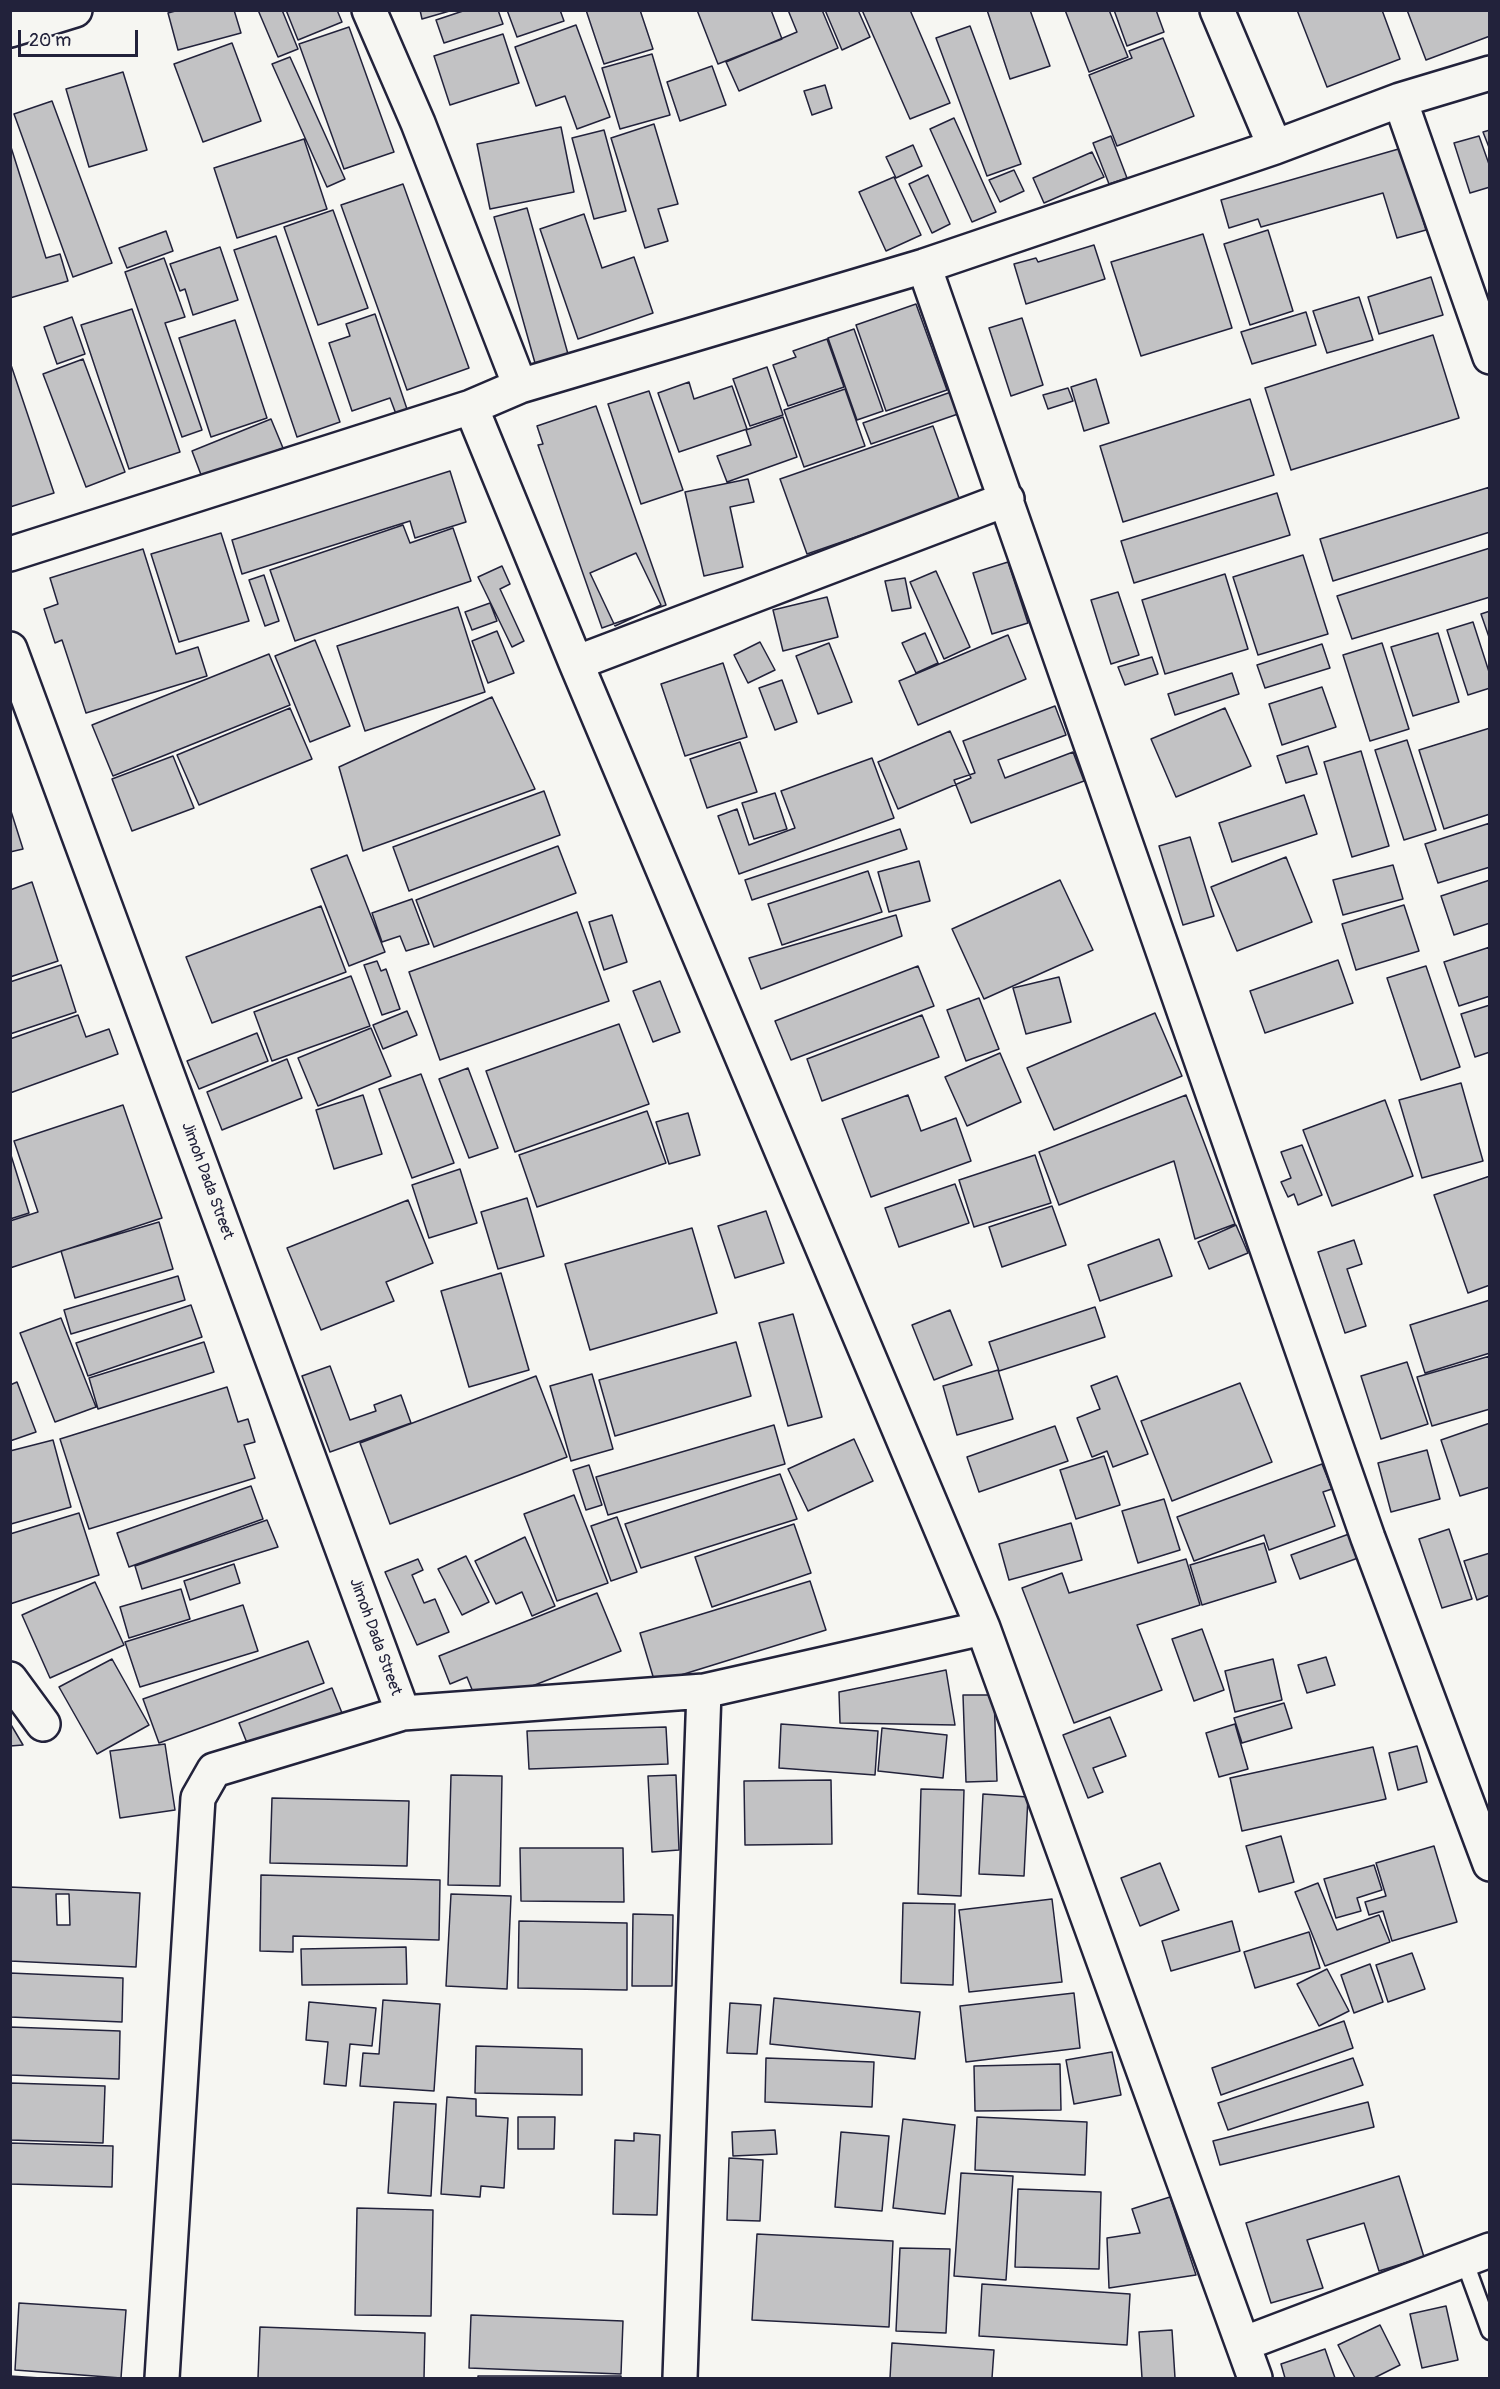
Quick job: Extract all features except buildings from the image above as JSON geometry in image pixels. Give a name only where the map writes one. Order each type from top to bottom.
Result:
[{"type":"street","points":[[10,30],[75,10]]},
{"type":"street","points":[[369,10],[418,123],[520,386]]},
{"type":"street","points":[[1217,10],[1275,147]]},
{"type":"street","points":[[10,554],[471,407],[520,386],[924,266],[1275,147],[1400,100],[1490,73]]},
{"type":"street","points":[[1400,100],[1490,357]]},
{"type":"street","points":[[924,266],[1368,1538],[1490,1864]]},
{"type":"street","points":[[471,407],[576,663],[983,1628],[1256,2379]]},
{"type":"street","points":[[576,663],[1007,500]]},
{"type":"street","name":"Jimoh Dada Street","points":[[10,649],[403,1713]]},
{"type":"street","points":[[162,2379],[198,1798],[214,1770],[403,1713],[704,1691],[983,1628]]},
{"type":"street","points":[[10,1679],[43,1724]]},
{"type":"street","points":[[680,2379],[704,1691]]},
{"type":"street","points":[[1243,2344],[1477,2255]]},
{"type":"lane","points":[[1477,2255],[1490,2331]]}]
